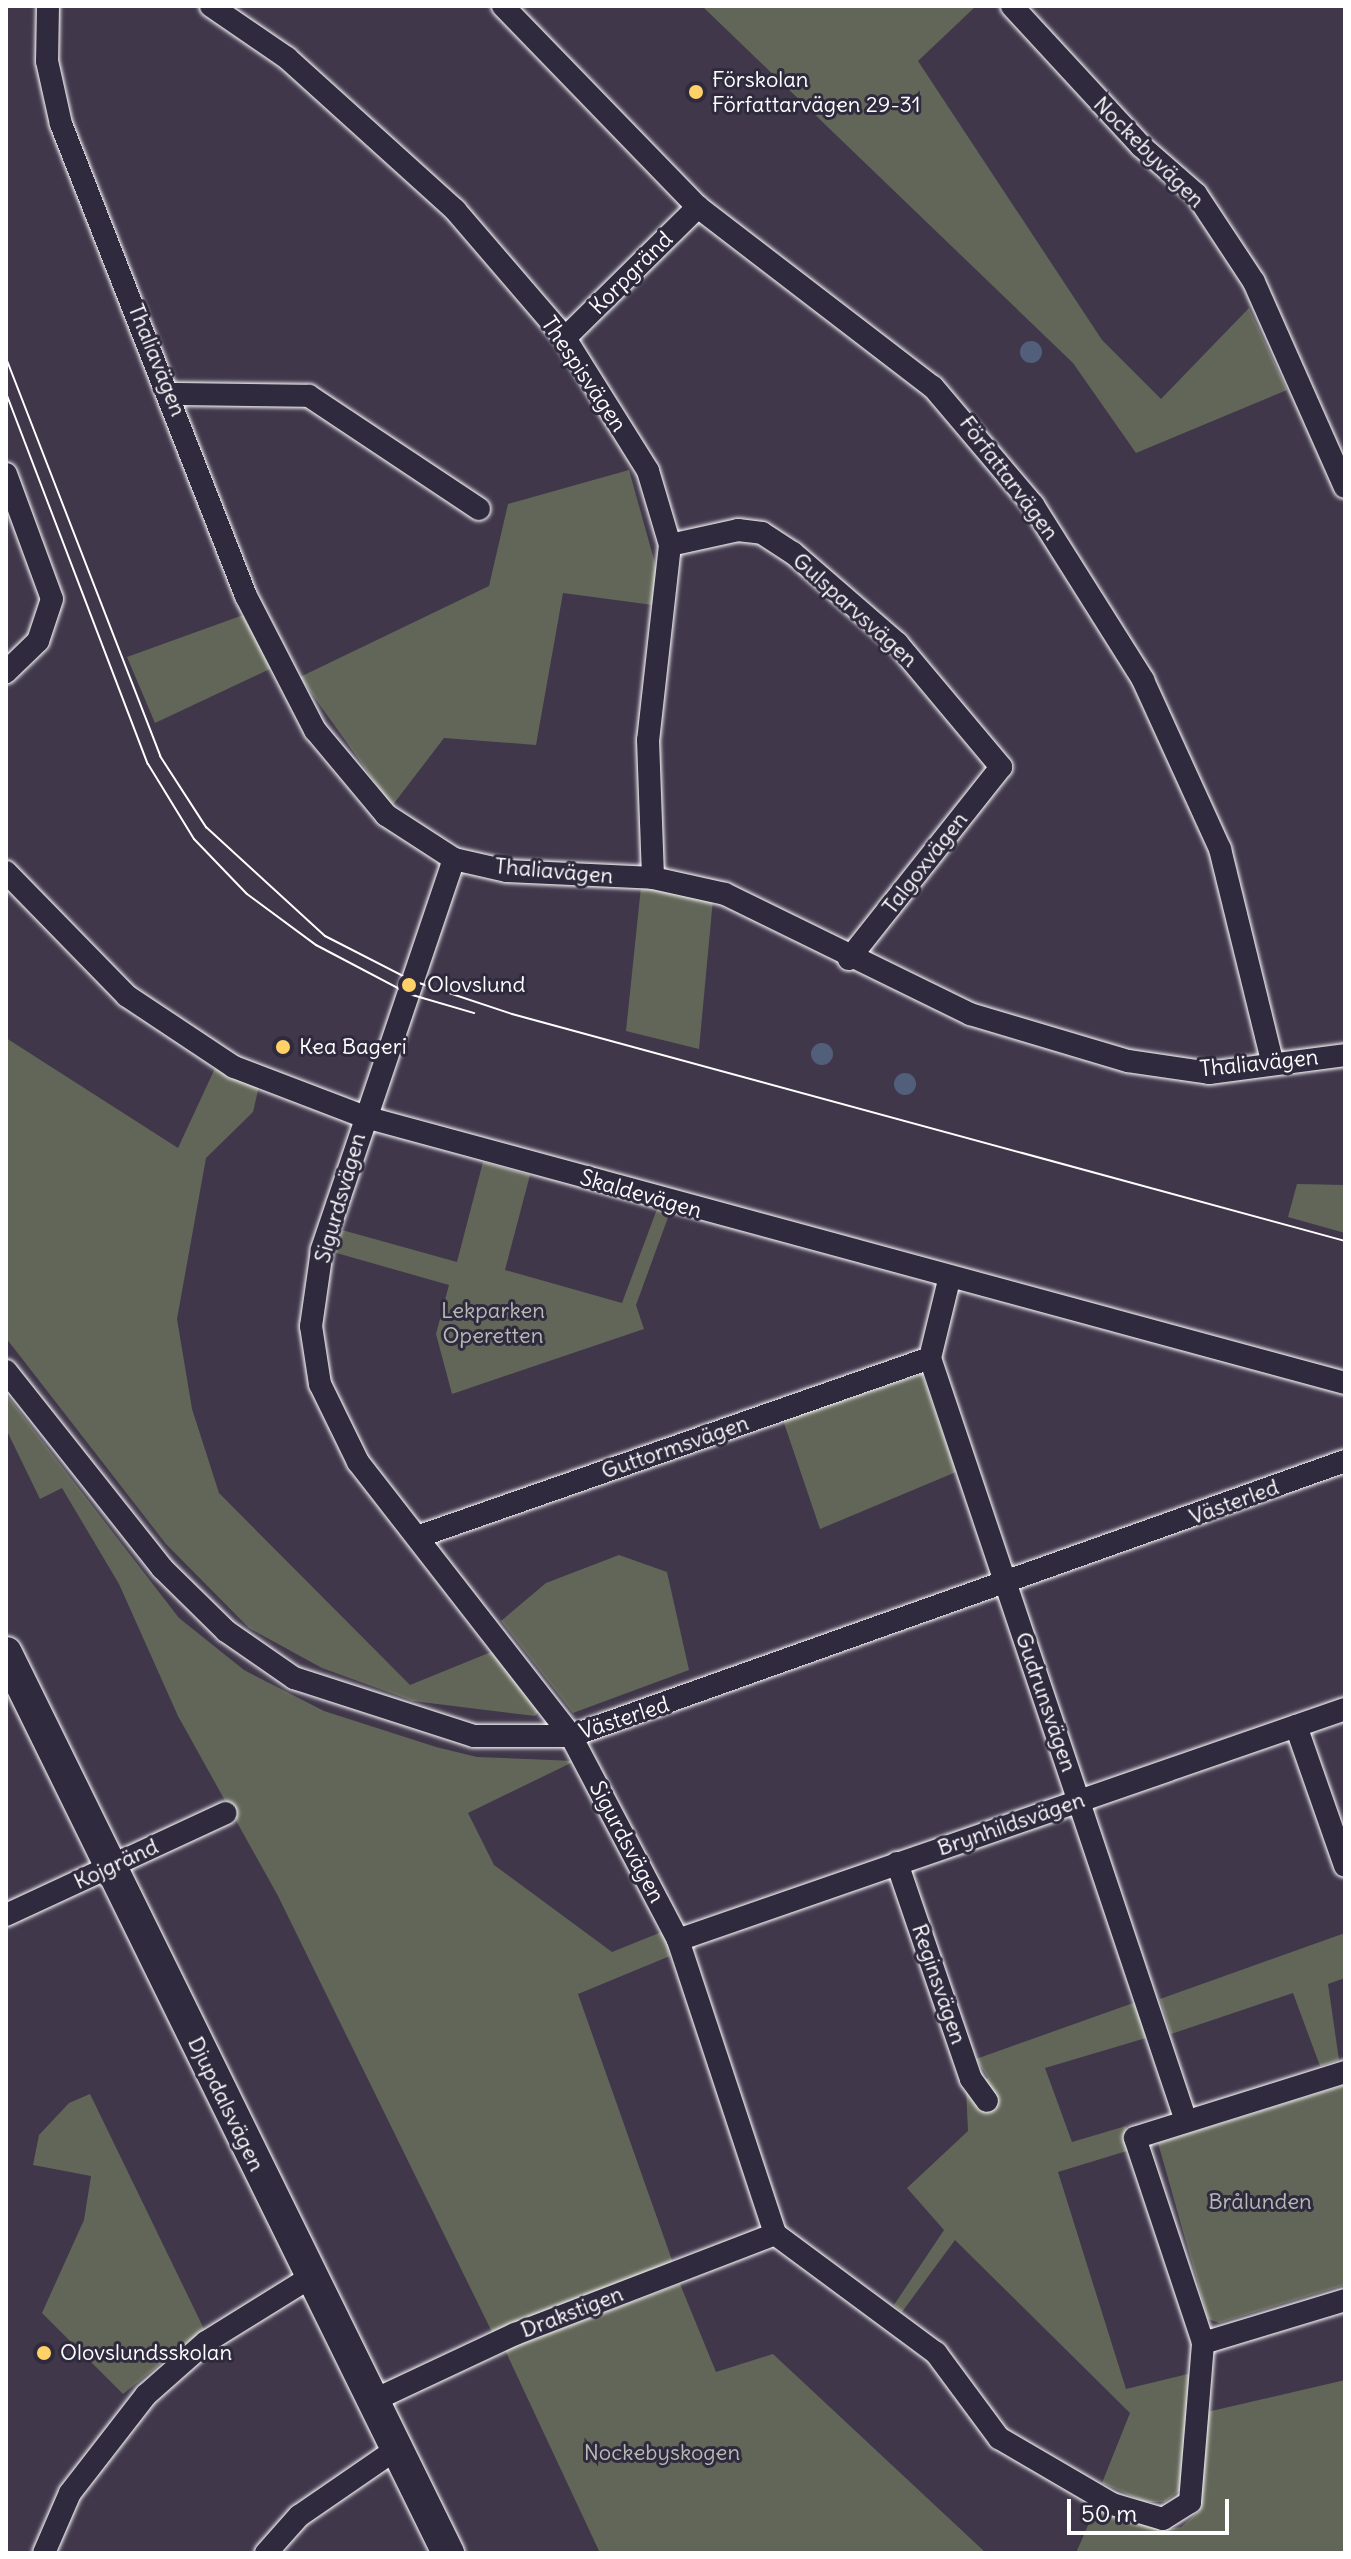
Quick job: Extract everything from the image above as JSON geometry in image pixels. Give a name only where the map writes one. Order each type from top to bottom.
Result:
[{"type":"street","name":"Thaliavägen","points":[[48,6],[47,61],[61,124],[172,394],[246,596],[315,730],[386,815],[454,859],[507,871],[653,878],[725,894],[849,959],[970,1014],[1128,1061],[1209,1073],[1272,1061],[1345,1055]]},
{"type":"street","name":"Thespisvägen","points":[[211,6],[287,58],[455,210],[565,338],[648,471],[670,545],[648,740],[653,878]]},
{"type":"street","name":"Författarvägen","points":[[503,6],[698,207],[933,387],[1033,505],[1143,680],[1220,849],[1272,1061]]},
{"type":"street","name":"Nockebyvägen","points":[[1012,6],[1141,146],[1196,194],[1254,282],[1345,487]]},
{"type":"street","name":"Korpgränd","points":[[565,338],[698,207]]},
{"type":"street","points":[[172,394],[309,396],[479,509]]},
{"type":"street","points":[[6,474],[52,599],[38,641],[6,672]]},
{"type":"street","name":"Gulsparvsvägen","points":[[670,545],[738,530],[762,533],[793,553],[897,643],[1001,767]]},
{"type":"street","name":"Talgoxvägen","points":[[849,959],[1001,767]]},
{"type":"street","name":"Sigurdsvägen","points":[[454,859],[322,1250],[311,1326],[320,1384],[358,1462],[420,1536],[571,1736],[678,1940],[775,2234]]},
{"type":"street","name":"Skaldevägen","points":[[6,872],[127,996],[234,1067],[365,1117],[949,1280],[1345,1383]]},
{"type":"street","points":[[930,1358],[949,1280]]},
{"type":"street","name":"Guttormsvägen","points":[[420,1536],[930,1358]]},
{"type":"street","name":"Gudrunsvägen","points":[[930,1358],[1186,2121]]},
{"type":"street","name":"Västerled","points":[[6,1371],[162,1568],[226,1631],[294,1678],[474,1736],[571,1736],[1007,1585],[1345,1461]]},
{"type":"street","name":"Djupdalsvägen","points":[[6,1653],[448,2553]]},
{"type":"street","name":"Brynhildsvägen","points":[[678,1940],[1345,1709]]},
{"type":"street","points":[[1296,1726],[1345,1866]]},
{"type":"street","name":"Kojgränd","points":[[6,1915],[226,1813]]},
{"type":"street","name":"Reginsvägen","points":[[897,1863],[971,2079],[987,2101]]},
{"type":"street","points":[[775,2234],[936,2353],[999,2438],[1086,2491],[1163,2519],[1190,2502],[1203,2343],[1135,2138],[1345,2072]]},
{"type":"street","name":"Drakstigen","points":[[372,2401],[515,2334],[775,2234]]},
{"type":"street","points":[[44,2553],[70,2493],[146,2395],[206,2342],[311,2277]]},
{"type":"street","points":[[1203,2343],[1345,2300]]},
{"type":"street","points":[[266,2553],[299,2516],[395,2450]]},
{"type":"green space","points":[[702,6],[976,6],[918,61],[1102,340],[1161,399],[1249,308],[1287,390],[1136,453],[1073,363]]},
{"type":"green space","points":[[629,470],[658,574],[653,605],[563,593],[536,745],[444,738],[392,806],[300,677],[489,586],[508,504]]},
{"type":"green space","points":[[246,614],[272,668],[155,723],[127,657]]},
{"type":"green space","points":[[641,887],[713,899],[699,1049],[626,1031]]},
{"type":"green space","points":[[6,1038],[178,1148],[217,1064],[259,1086],[253,1112],[206,1158],[177,1319],[192,1409],[219,1493],[410,1685],[496,1650],[542,1708],[535,1716],[413,1701],[322,1668],[249,1628],[166,1544],[6,1338]]},
{"type":"green space","name":"Lekparken Operetten","points":[[483,1162],[530,1175],[505,1270],[622,1303],[657,1209],[670,1212],[636,1305],[644,1329],[452,1394],[436,1334],[449,1285],[333,1252],[342,1230],[457,1262]]},
{"type":"green space","points":[[1297,1184],[1345,1185],[1345,1233],[1288,1217]]},
{"type":"green space","points":[[922,1374],[956,1472],[820,1529],[783,1420]]},
{"type":"green space","points":[[6,1394],[179,1618],[244,1670],[324,1711],[436,1747],[477,1757],[575,1761],[468,1813],[494,1865],[612,1952],[664,1931],[670,1956],[578,1994],[673,2263],[492,2332],[278,1896],[178,1716],[119,1584],[62,1488],[40,1499],[6,1429]]},
{"type":"green space","points":[[619,1555],[667,1572],[689,1670],[573,1713],[501,1621],[546,1583]]},
{"type":"green space","points":[[1345,1933],[1345,1978],[1328,1984],[1339,2060],[1320,2066],[1293,1993],[1171,2034],[1160,1999]]},
{"type":"green space","points":[[1136,2002],[1146,2038],[1045,2068],[1072,2142],[1126,2126],[1130,2150],[1058,2172],[1126,2389],[1192,2373],[1180,2490],[1165,2502],[1145,2502],[1102,2483],[1130,2413],[955,2240],[902,2312],[894,2305],[944,2230],[907,2188],[968,2131],[966,2089],[988,2078],[976,2059]]},
{"type":"green space","name":"Brålunden","points":[[1345,2085],[1345,2285],[1219,2323],[1208,2319],[1158,2143]]},
{"type":"green space","points":[[90,2094],[204,2329],[123,2394],[42,2313],[84,2220],[91,2176],[33,2165],[39,2135],[69,2103]]},
{"type":"green space","name":"Nockebyskogen","points":[[680,2284],[716,2372],[773,2354],[986,2553],[600,2553],[505,2350]]},
{"type":"green space","points":[[1345,2380],[1345,2553],[1076,2553],[1096,2507],[1160,2530],[1181,2527],[1199,2511],[1207,2412]]},
{"type":"water","points":[[1031,341],[1039,344],[1042,352],[1039,360],[1031,363],[1023,360],[1020,352],[1023,344]]},
{"type":"water","points":[[818,1043],[826,1043],[833,1054],[826,1065],[818,1065],[811,1058],[811,1050]]},
{"type":"water","points":[[905,1073],[913,1076],[916,1084],[913,1092],[905,1095],[897,1092],[894,1084],[897,1076]]},
{"type":"tram line","points":[[6,358],[160,756],[206,827],[325,936],[413,981],[512,1014],[1345,1241]]},
{"type":"tram line","points":[[6,393],[148,764],[194,839],[247,894],[316,945],[409,994],[474,1013]]},
{"type":"place","name":"Förskolan Författarvägen 29-31","points":[[696,92]]},
{"type":"place","name":"Olovslund","points":[[409,985]]},
{"type":"place","name":"Kea Bageri","points":[[283,1047]]},
{"type":"place","name":"Olovslundsskolan","points":[[44,2353]]}]
